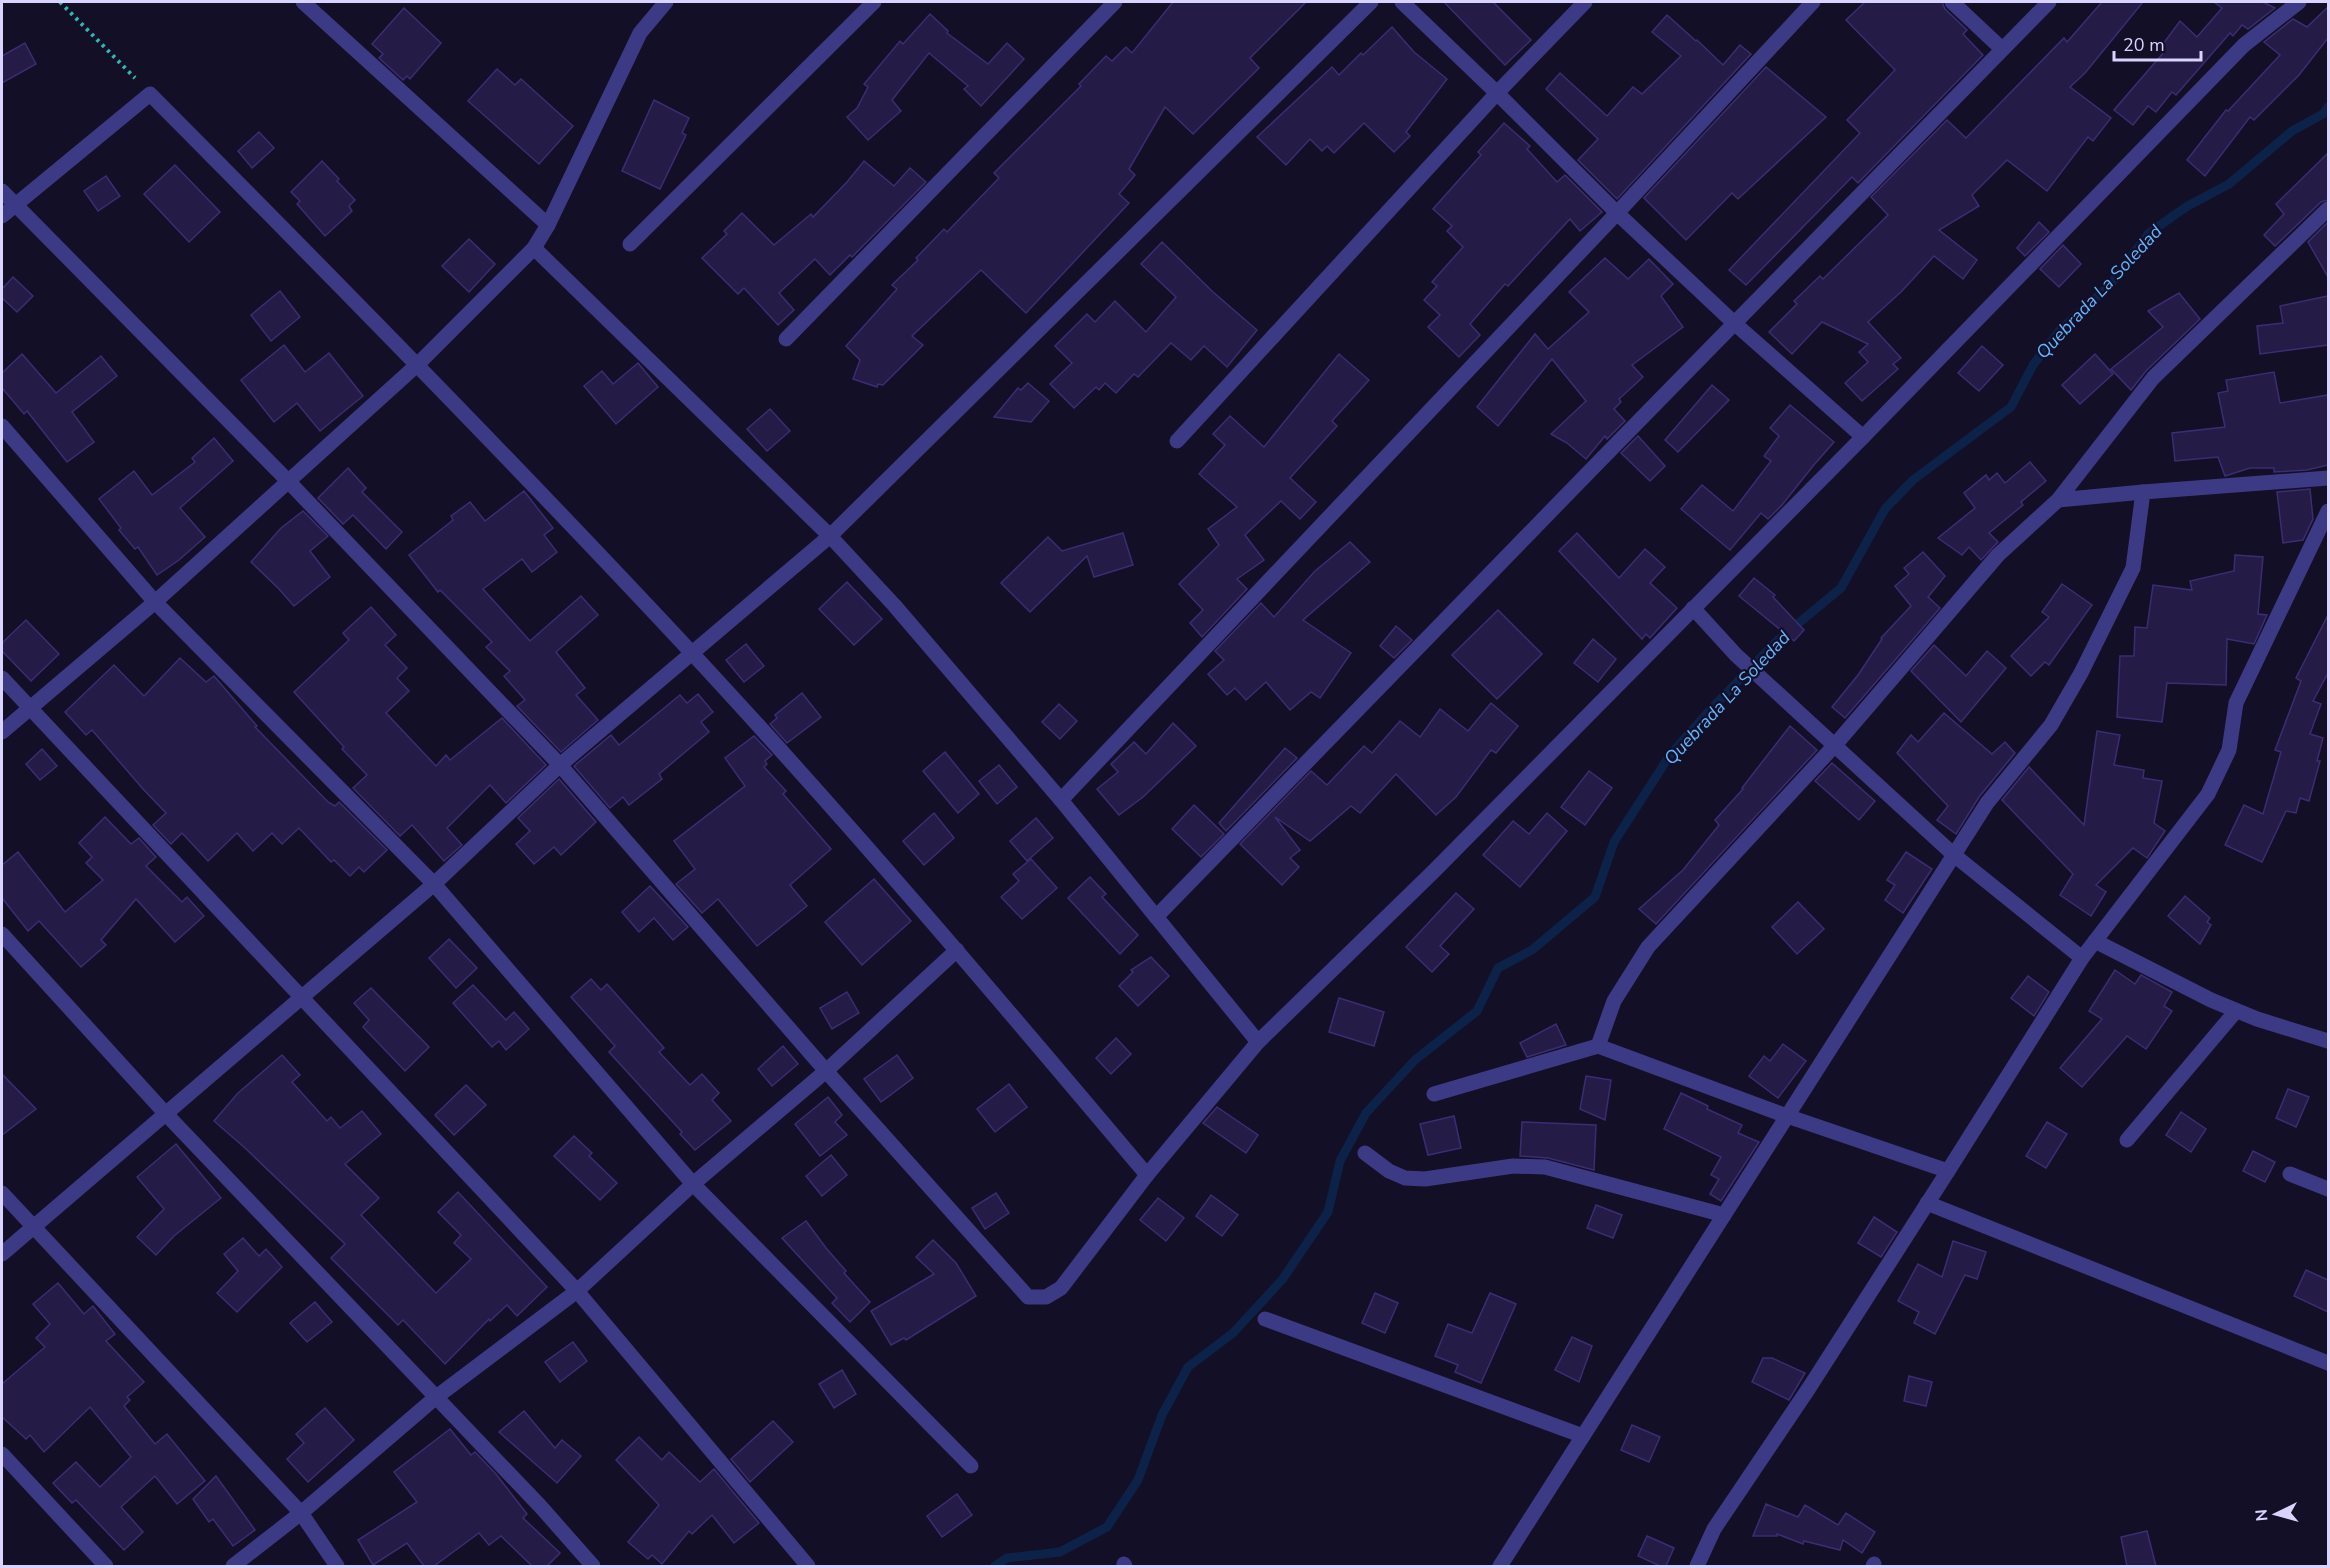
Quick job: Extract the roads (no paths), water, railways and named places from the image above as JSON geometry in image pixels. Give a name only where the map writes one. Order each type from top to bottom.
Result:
[{"type":"street","points":[[303,2],[548,225]]},
{"type":"street","points":[[2,732],[156,603],[418,364],[534,248],[548,225],[640,33],[666,2]]},
{"type":"street","points":[[630,244],[874,2]]},
{"type":"street","points":[[786,339],[1115,2]]},
{"type":"street","points":[[2,1254],[434,884],[560,765],[830,536],[1371,2]]},
{"type":"street","points":[[1402,2],[1617,213],[1733,322],[1863,437]]},
{"type":"street","points":[[1177,441],[1497,93],[1585,2]]},
{"type":"street","points":[[1061,800],[1617,213],[1813,2]]},
{"type":"street","points":[[1952,2],[2002,50]]},
{"type":"street","points":[[1156,917],[1443,624],[1733,322],[2049,2]]},
{"type":"street","points":[[2,191],[288,481],[560,765],[826,1071],[1028,1297],[1046,1297],[1060,1288],[1147,1175],[1258,1042],[1433,872],[1863,437],[2244,45],[2299,2]]},
{"type":"street","points":[[2,216],[150,94],[418,364],[692,653],[957,950],[1147,1175]]},
{"type":"street","points":[[1598,1046],[1614,1001],[1648,947],[1835,745],[1998,555],[2058,500],[2153,378],[2328,209]]},
{"type":"street","points":[[534,248],[830,536],[894,605],[1061,800],[1258,1042]]},
{"type":"street","points":[[2,426],[156,603],[434,884],[693,1184],[971,1466]]},
{"type":"street","points":[[2058,500],[2328,478]]},
{"type":"street","points":[[1500,1566],[1987,803],[2051,725],[2133,568],[2143,492]]},
{"type":"street","points":[[1697,1566],[1714,1529],[1948,1171],[2082,958],[2208,794],[2229,750],[2236,703],[2328,511]]},
{"type":"street","points":[[1693,608],[1736,655],[1954,855],[2082,958]]},
{"type":"street","points":[[2,678],[577,1291],[808,1566]]},
{"type":"street","points":[[2,934],[165,1113],[541,1507],[593,1566]]},
{"type":"street","points":[[2095,941],[2236,1011],[2328,1041]]},
{"type":"street","points":[[233,1566],[301,1513],[435,1398],[577,1291],[693,1184],[826,1071],[957,950]]},
{"type":"street","points":[[2127,1140],[2236,1011]]},
{"type":"street","points":[[1434,1094],[1598,1046],[1787,1116],[1948,1171]]},
{"type":"street","points":[[1365,1153],[1389,1171],[1405,1178],[1425,1179],[1513,1167],[1545,1167],[1724,1215]]},
{"type":"street","points":[[2290,1174],[2328,1189]]},
{"type":"street","points":[[2,1193],[301,1513],[337,1566]]},
{"type":"street","points":[[1927,1203],[2328,1363]]},
{"type":"street","points":[[1265,1319],[1583,1436]]},
{"type":"street","points":[[2,1454],[106,1566]]},
{"type":"waterway","name":"Quebrada La Soledad","points":[[995,1566],[1007,1558],[1060,1552],[1107,1527],[1138,1480],[1162,1415],[1188,1367],[1233,1333],[1282,1280],[1328,1212],[1340,1161],[1366,1113],[1415,1060],[1477,1011],[1498,968],[1532,950],[1595,897],[1614,842],[1670,755],[1777,641],[1841,588],[1885,509],[1913,480],[2011,407],[2033,365],[2060,330],[2110,285],[2149,233],[2186,207],[2229,184],[2292,131],[2323,114],[2328,107]]}]
